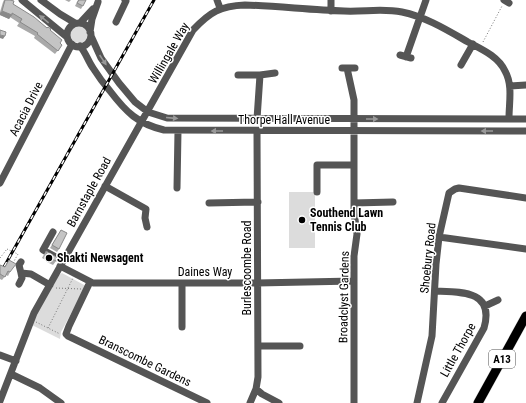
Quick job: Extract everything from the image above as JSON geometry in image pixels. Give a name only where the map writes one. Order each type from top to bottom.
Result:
[{"type":"main road","name":"A13","points":[[478,403],[526,316]]},
{"type":"street","points":[[22,0],[67,37],[72,44],[80,46],[87,44],[91,34],[92,19],[99,1]]},
{"type":"street","points":[[41,0],[60,14],[78,23],[86,25],[91,34]]},
{"type":"street","points":[[116,22],[126,1],[125,0]]},
{"type":"street","points":[[217,0],[220,8]]},
{"type":"street","points":[[331,0],[331,11]]},
{"type":"street","points":[[406,56],[426,0]]},
{"type":"street","points":[[67,37],[69,28],[78,23],[91,12],[99,1]]},
{"type":"street","name":"Willingale Way","points":[[148,112],[193,30],[211,13],[220,8],[263,3],[346,12],[386,9],[420,17],[480,48],[502,65],[510,86],[509,118]]},
{"type":"street","name":"Thorpe Hall Avenue","points":[[91,34],[101,58],[135,102],[148,112],[167,118],[526,119]]},
{"type":"street","name":"Acacia Drive","points":[[0,183],[72,44]]},
{"type":"street","points":[[461,65],[472,44]]},
{"type":"street","name":"Thorpe Hall Avenue","points":[[80,46],[93,69],[120,105],[129,114],[141,122],[158,129],[178,131],[526,131]]},
{"type":"street","name":"Broadclyst Gardens","points":[[354,403],[354,256],[357,234],[354,221],[354,100],[344,68],[355,68]]},
{"type":"street","points":[[238,75],[276,73]]},
{"type":"street","points":[[257,119],[260,75]]},
{"type":"street","points":[[510,86],[526,85]]},
{"type":"street","name":"Barnstaple Road","points":[[0,401],[31,319],[148,112]]},
{"type":"street","points":[[448,118],[448,131]]},
{"type":"street","points":[[177,188],[178,131]]},
{"type":"street","name":"Burlescoombe Road","points":[[250,403],[256,389],[258,377],[257,131]]},
{"type":"street","points":[[317,192],[317,165],[354,165]]},
{"type":"street","points":[[106,186],[146,209],[146,227]]},
{"type":"street","name":"Shoebury Road","points":[[417,403],[432,336],[440,237],[448,197],[452,190],[459,188],[526,198]]},
{"type":"street","points":[[209,203],[258,202]]},
{"type":"street","points":[[354,203],[393,202]]},
{"type":"street","name":"Daines Way","points":[[53,232],[43,250],[74,274],[95,284],[354,281]]},
{"type":"street","points":[[440,237],[526,249]]},
{"type":"street","points":[[19,284],[22,278],[19,265],[21,262]]},
{"type":"street","points":[[21,273],[31,274],[50,285]]},
{"type":"street","points":[[66,334],[90,282]]},
{"type":"street","points":[[182,284],[182,327]]},
{"type":"street","points":[[435,290],[469,293],[480,299],[485,306],[498,300]]},
{"type":"street","name":"Little Thorpe","points":[[442,403],[484,328],[487,319],[485,306]]},
{"type":"street","name":"Branscombe Gardens","points":[[66,334],[207,403]]},
{"type":"street","points":[[258,346],[300,346]]},
{"type":"street","points":[[0,356],[16,362]]},
{"type":"street","points":[[11,374],[40,388],[61,403]]},
{"type":"street","points":[[256,389],[279,403]]},
{"type":"path","points":[[480,48],[506,1]]},
{"type":"path","points":[[0,258],[6,248],[18,254],[13,263]]},
{"type":"path","points":[[48,328],[74,274]]},
{"type":"path","points":[[50,285],[55,288],[86,290]]},
{"type":"path","points":[[31,319],[60,334],[66,334]]},
{"type":"shaded area","points":[[79,25],[85,28],[88,34],[85,40],[79,43],[73,40],[70,34],[73,28]]},
{"type":"shaded area","name":"Southend Lawn Tennis Club","points":[[289,192],[315,192],[315,248],[289,248]]},
{"type":"shaded area","points":[[62,273],[86,286],[61,332],[60,339],[32,325],[33,320],[59,275]]},
{"type":"building","points":[[5,0],[14,1],[13,4],[34,17],[47,28],[48,27],[51,29],[50,30],[62,40],[60,43],[62,45],[58,51],[37,34],[38,33],[20,22],[22,19],[12,13],[12,15],[2,11]]},
{"type":"building","points":[[79,0],[86,0],[83,6],[77,3]]},
{"type":"building","points":[[0,30],[6,32],[5,36],[0,35]]},
{"type":"building","points":[[61,230],[67,233],[59,249],[52,245]]},
{"type":"building","points":[[46,251],[58,258],[56,261],[50,258],[51,256],[46,253]]},
{"type":"building","points":[[9,260],[16,264],[10,272],[8,271],[5,277],[0,274],[0,265],[5,267]]},
{"type":"railway","points":[[0,274],[154,0]]},
{"type":"place","name":"Southend Lawn Tennis Club","points":[[302,220]]},
{"type":"place","name":"Shakti Newsagent","points":[[49,258]]}]
